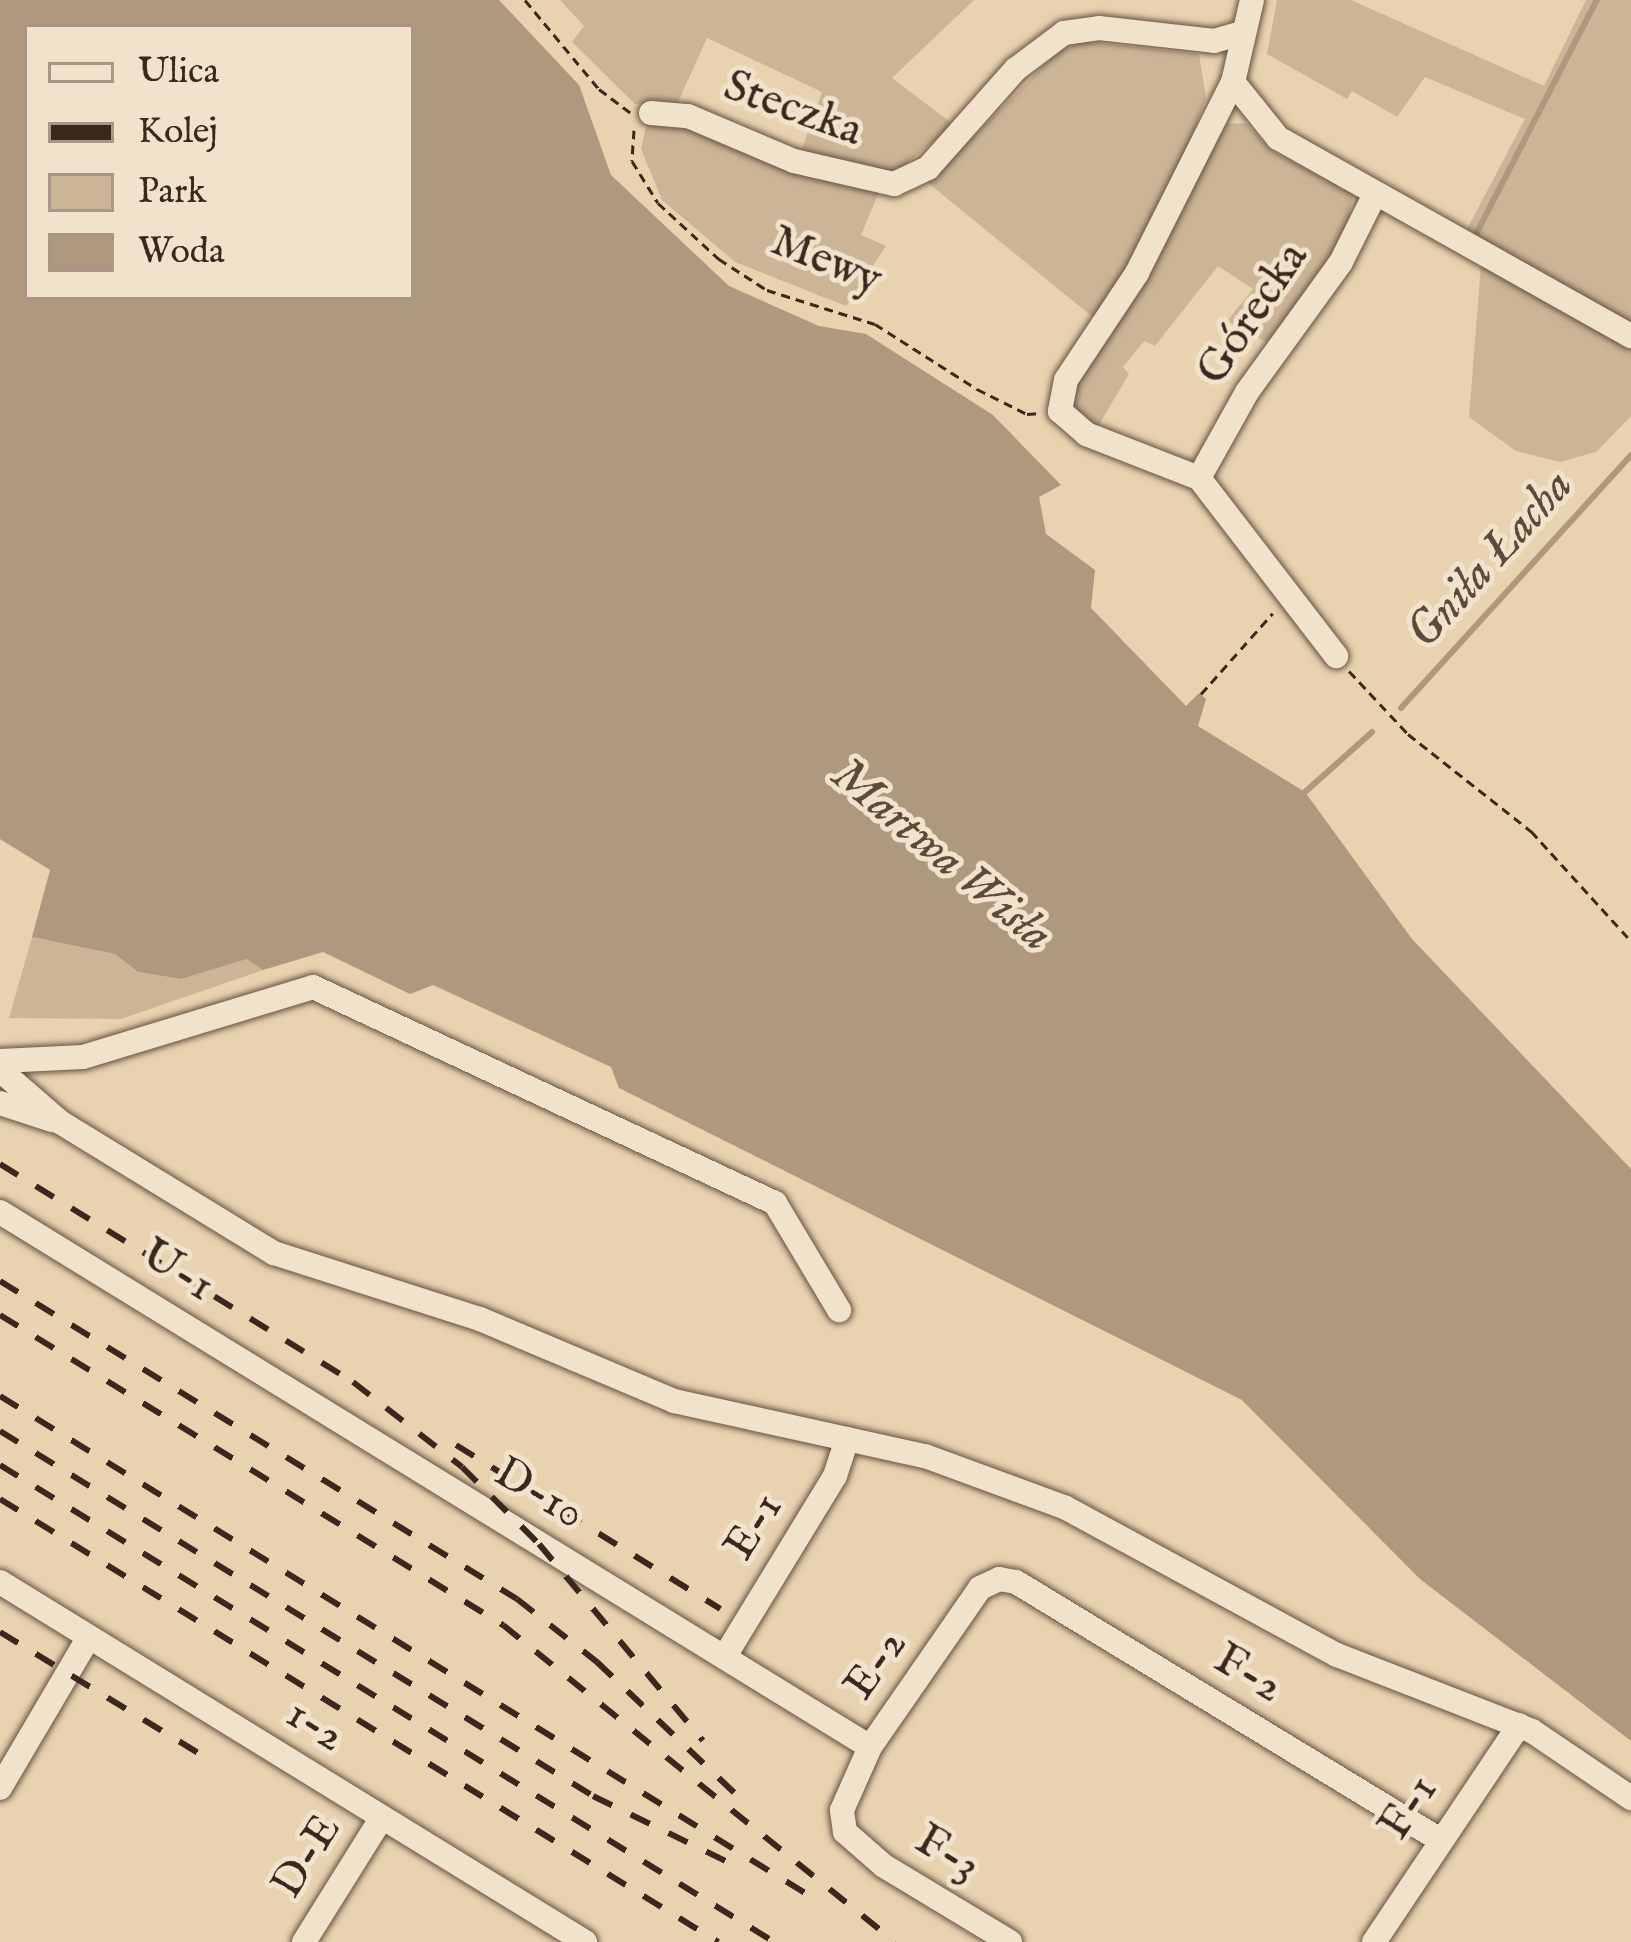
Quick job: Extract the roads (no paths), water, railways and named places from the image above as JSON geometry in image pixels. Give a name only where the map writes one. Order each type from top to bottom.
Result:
[{"type":"street","points":[[1252,0],[1238,34],[1233,82],[1137,273],[1066,380],[1060,411],[1086,434],[1199,478],[1336,656]]},
{"type":"street","name":"Steczka","points":[[644,115],[688,116],[794,161],[894,184],[915,179],[939,158],[1016,69],[1064,33],[1099,28],[1214,41],[1238,34]]},
{"type":"street","points":[[1233,82],[1278,138],[1374,196],[1631,336]]},
{"type":"street","name":"Górecka","points":[[1199,478],[1247,392],[1341,262],[1374,196]]},
{"type":"street","points":[[0,1065],[82,1057],[313,987],[775,1203],[839,1310]]},
{"type":"street","points":[[0,1065],[60,1122],[274,1252],[480,1319],[674,1401],[925,1456],[1066,1508],[1337,1654],[1519,1725],[1631,1798]]},
{"type":"street","points":[[0,1103],[60,1122]]},
{"type":"street","name":"U-1","points":[[0,1212],[310,1403]]},
{"type":"street","name":"D-10","points":[[310,1403],[870,1747]]},
{"type":"street","name":"E-1","points":[[725,1655],[835,1475],[847,1439]]},
{"type":"street","name":"1-2","points":[[0,1582],[585,1942]]},
{"type":"street","name":"E-2","points":[[845,1832],[842,1810],[870,1747],[980,1588],[1016,1582]]},
{"type":"street","name":"F-2","points":[[1016,1582],[1437,1838]]},
{"type":"street","points":[[0,1788],[89,1637]]},
{"type":"street","name":"F-1","points":[[1374,1942],[1437,1838],[1519,1725]]},
{"type":"street","name":"D-E","points":[[304,1942],[382,1817]]},
{"type":"street","name":"F-3","points":[[845,1832],[884,1866],[1010,1942]]},
{"type":"water","name":"Martwa Wisła","points":[[0,0],[499,0],[579,85],[611,175],[729,286],[819,326],[866,334],[993,415],[1061,485],[1039,497],[1046,534],[1095,570],[1091,608],[1186,706],[1199,693],[1206,699],[1198,726],[1305,792],[1412,939],[1631,1169],[1631,1741],[1420,1579],[1242,1400],[619,1088],[611,1067],[433,985],[410,994],[323,952],[263,970],[247,959],[181,979],[138,972],[115,954],[32,937],[50,870],[0,839]]},
{"type":"waterway","points":[[1475,236],[1597,0]]},
{"type":"waterway","name":"Gniła Łacha","points":[[1401,708],[1631,455]]},
{"type":"waterway","name":"Gniła Łacha","points":[[1305,792],[1372,732]]},
{"type":"railway","points":[[0,1164],[353,1382],[462,1467],[539,1544],[703,1741]]},
{"type":"railway","points":[[0,1281],[517,1599],[597,1662],[744,1802]]},
{"type":"railway","points":[[0,1315],[503,1625],[895,1942]]},
{"type":"railway","points":[[0,1396],[818,1901]]},
{"type":"railway","points":[[0,1431],[593,1796],[734,1865]]},
{"type":"railway","points":[[456,1445],[720,1609]]},
{"type":"railway","points":[[0,1465],[774,1942]]},
{"type":"railway","points":[[0,1499],[718,1942]]},
{"type":"railway","points":[[0,1632],[208,1759]]}]
